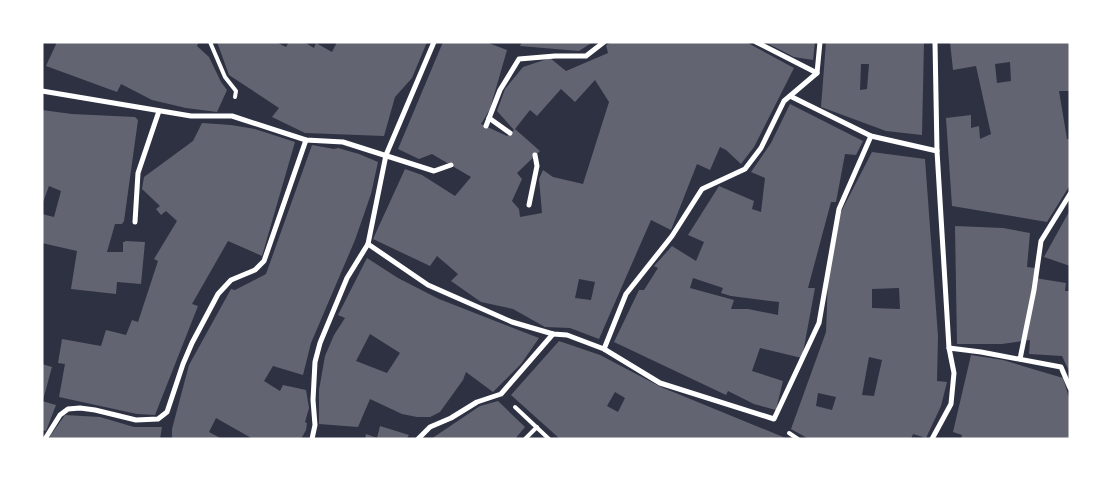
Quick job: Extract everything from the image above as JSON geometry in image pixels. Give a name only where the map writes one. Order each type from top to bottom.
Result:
[{"type":"street","points":[[312,439],[315,425],[313,400],[315,362],[320,343],[347,278],[368,244],[386,155],[434,42]]},
{"type":"street","points":[[486,126],[500,90],[519,59],[586,56],[604,42]]},
{"type":"street","points":[[756,42],[817,73]]},
{"type":"street","points":[[604,349],[626,294],[672,236],[702,189],[745,169],[761,148],[784,101],[817,73],[820,42]]},
{"type":"street","points":[[932,439],[951,404],[954,373],[949,348],[937,151],[935,42]]},
{"type":"street","points":[[42,92],[191,116],[232,116],[306,140],[343,142],[434,171],[451,165]]},
{"type":"street","points":[[790,96],[871,136],[937,151]]},
{"type":"street","points":[[135,222],[138,173],[159,111]]},
{"type":"street","points":[[489,118],[510,133]]},
{"type":"street","points":[[368,244],[428,285],[512,322],[554,334],[567,335],[604,349],[660,383],[774,418],[819,323],[839,209],[871,136]]},
{"type":"street","points":[[45,439],[60,416],[68,409],[95,410],[136,420],[158,420],[167,412],[188,354],[218,294],[231,280],[255,270],[264,261],[306,140]]},
{"type":"street","points":[[529,205],[537,166],[535,155]]},
{"type":"street","points":[[1020,359],[1035,290],[1041,241],[1070,194]]},
{"type":"street","points":[[418,439],[430,427],[451,418],[477,402],[501,394],[554,334]]},
{"type":"street","points":[[949,348],[1061,368],[1070,388]]},
{"type":"path","points":[[210,42],[225,77],[236,91],[232,116]]},
{"type":"path","points":[[501,394],[549,439]]},
{"type":"path","points":[[525,439],[537,427]]},
{"type":"building","points":[[57,42],[199,42],[197,46],[209,57],[227,90],[217,112],[152,100],[121,84],[117,92],[46,66]]},
{"type":"building","points":[[217,42],[276,42],[286,47],[289,42],[304,42],[314,48],[316,43],[332,52],[337,42],[427,42],[412,78],[395,97],[384,136],[305,133],[272,117],[279,108],[229,75]]},
{"type":"building","points":[[443,42],[486,42],[507,50],[490,109],[481,124],[507,136],[514,130],[497,111],[505,89],[523,67],[550,58],[566,71],[608,53],[606,45],[612,42],[746,42],[794,68],[754,147],[741,164],[720,147],[710,170],[697,164],[671,230],[651,220],[599,339],[570,328],[545,327],[513,309],[481,302],[451,281],[458,274],[437,256],[430,266],[373,239],[405,169],[422,175],[455,196],[471,177],[432,154],[419,159],[398,149]],"holes":[[[595,80],[609,102],[583,184],[553,177],[543,170],[539,179],[542,213],[520,217],[519,209],[512,201],[522,179],[517,173],[540,151],[515,129],[530,110],[537,116],[561,89],[575,102]],[[579,279],[595,282],[591,300],[575,298]]]},
{"type":"building","points":[[522,42],[593,42],[579,51],[520,46]]},
{"type":"building","points":[[765,42],[815,42],[813,60],[794,57]]},
{"type":"building","points":[[826,42],[924,42],[922,135],[886,131],[821,107]],"holes":[[[861,64],[869,64],[867,89],[860,90]]]},
{"type":"building","points":[[950,42],[1070,42],[1070,91],[1059,91],[1067,139],[1070,139],[1070,185],[1047,222],[952,206],[946,118],[971,115],[971,128],[979,126],[980,139],[991,134],[976,66],[953,70]],"holes":[[[1010,62],[1011,81],[997,83],[995,64]]]},
{"type":"building","points":[[790,104],[863,141],[856,155],[845,154],[836,202],[831,202],[808,288],[815,288],[802,358],[760,348],[752,371],[783,381],[776,410],[754,404],[728,391],[726,395],[614,342],[639,290],[644,290],[658,268],[654,266],[672,246],[696,261],[704,242],[688,235],[719,186],[754,201],[752,209],[761,212],[765,178],[751,172],[771,143]],"holes":[[[693,278],[723,288],[721,293],[731,296],[779,302],[778,315],[748,309],[731,309],[734,300],[690,288]]]},
{"type":"building","points":[[42,110],[135,117],[138,120],[124,221],[122,224],[115,224],[107,252],[123,252],[125,241],[145,242],[141,284],[117,282],[116,294],[71,289],[77,251],[42,243],[42,214],[54,217],[61,191],[49,186],[42,205]]},
{"type":"building","points":[[202,123],[255,129],[295,142],[262,256],[228,241],[192,304],[198,306],[155,415],[137,414],[59,397],[65,364],[58,363],[62,339],[101,346],[106,330],[126,335],[132,320],[138,322],[158,261],[154,259],[177,221],[166,211],[161,215],[156,209],[160,206],[142,189],[144,177],[193,141]]},
{"type":"building","points":[[312,145],[338,148],[378,162],[371,194],[355,240],[311,343],[303,375],[273,366],[264,381],[280,391],[283,385],[306,390],[309,408],[305,422],[307,423],[306,430],[301,439],[253,439],[216,418],[209,432],[222,439],[172,439],[172,429],[189,365],[231,289],[235,290],[266,274]]},
{"type":"building","points":[[872,152],[925,159],[938,336],[937,381],[947,382],[941,406],[926,438],[913,434],[911,439],[809,439],[791,429],[826,332],[828,279],[841,212]],"holes":[[[899,288],[900,309],[872,308],[872,289]],[[869,357],[882,360],[874,396],[862,395]],[[818,393],[836,397],[832,410],[816,406]]]},
{"type":"building","points":[[1070,210],[1070,266],[1044,257]]},
{"type":"building","points":[[955,226],[1003,228],[1030,233],[1027,267],[1035,268],[1035,278],[1066,283],[1065,291],[1070,291],[1070,373],[1062,356],[1029,354],[1030,340],[1002,344],[957,344]]},
{"type":"building","points":[[367,258],[398,278],[439,299],[539,338],[521,364],[493,392],[466,372],[463,380],[440,412],[430,417],[402,414],[370,399],[358,427],[319,424],[319,390],[325,356],[334,335],[345,318],[338,315]],"holes":[[[370,334],[400,353],[387,373],[356,361]]]},
{"type":"building","points":[[559,341],[600,355],[661,387],[788,439],[560,439],[511,395]],"holes":[[[615,392],[625,398],[618,412],[607,406]]]},
{"type":"building","points":[[971,355],[1003,360],[1063,378],[1070,401],[1070,439],[961,439],[962,435],[953,432]]},
{"type":"building","points":[[42,364],[52,367],[43,400],[42,400]]},
{"type":"building","points":[[42,401],[56,405],[46,431],[42,430]]},
{"type":"building","points":[[498,401],[525,427],[515,439],[431,439],[480,406]]},
{"type":"building","points":[[65,415],[100,417],[134,427],[162,427],[160,439],[48,439]]},
{"type":"building","points":[[380,426],[409,435],[406,439],[365,439],[366,434],[377,438]]}]
